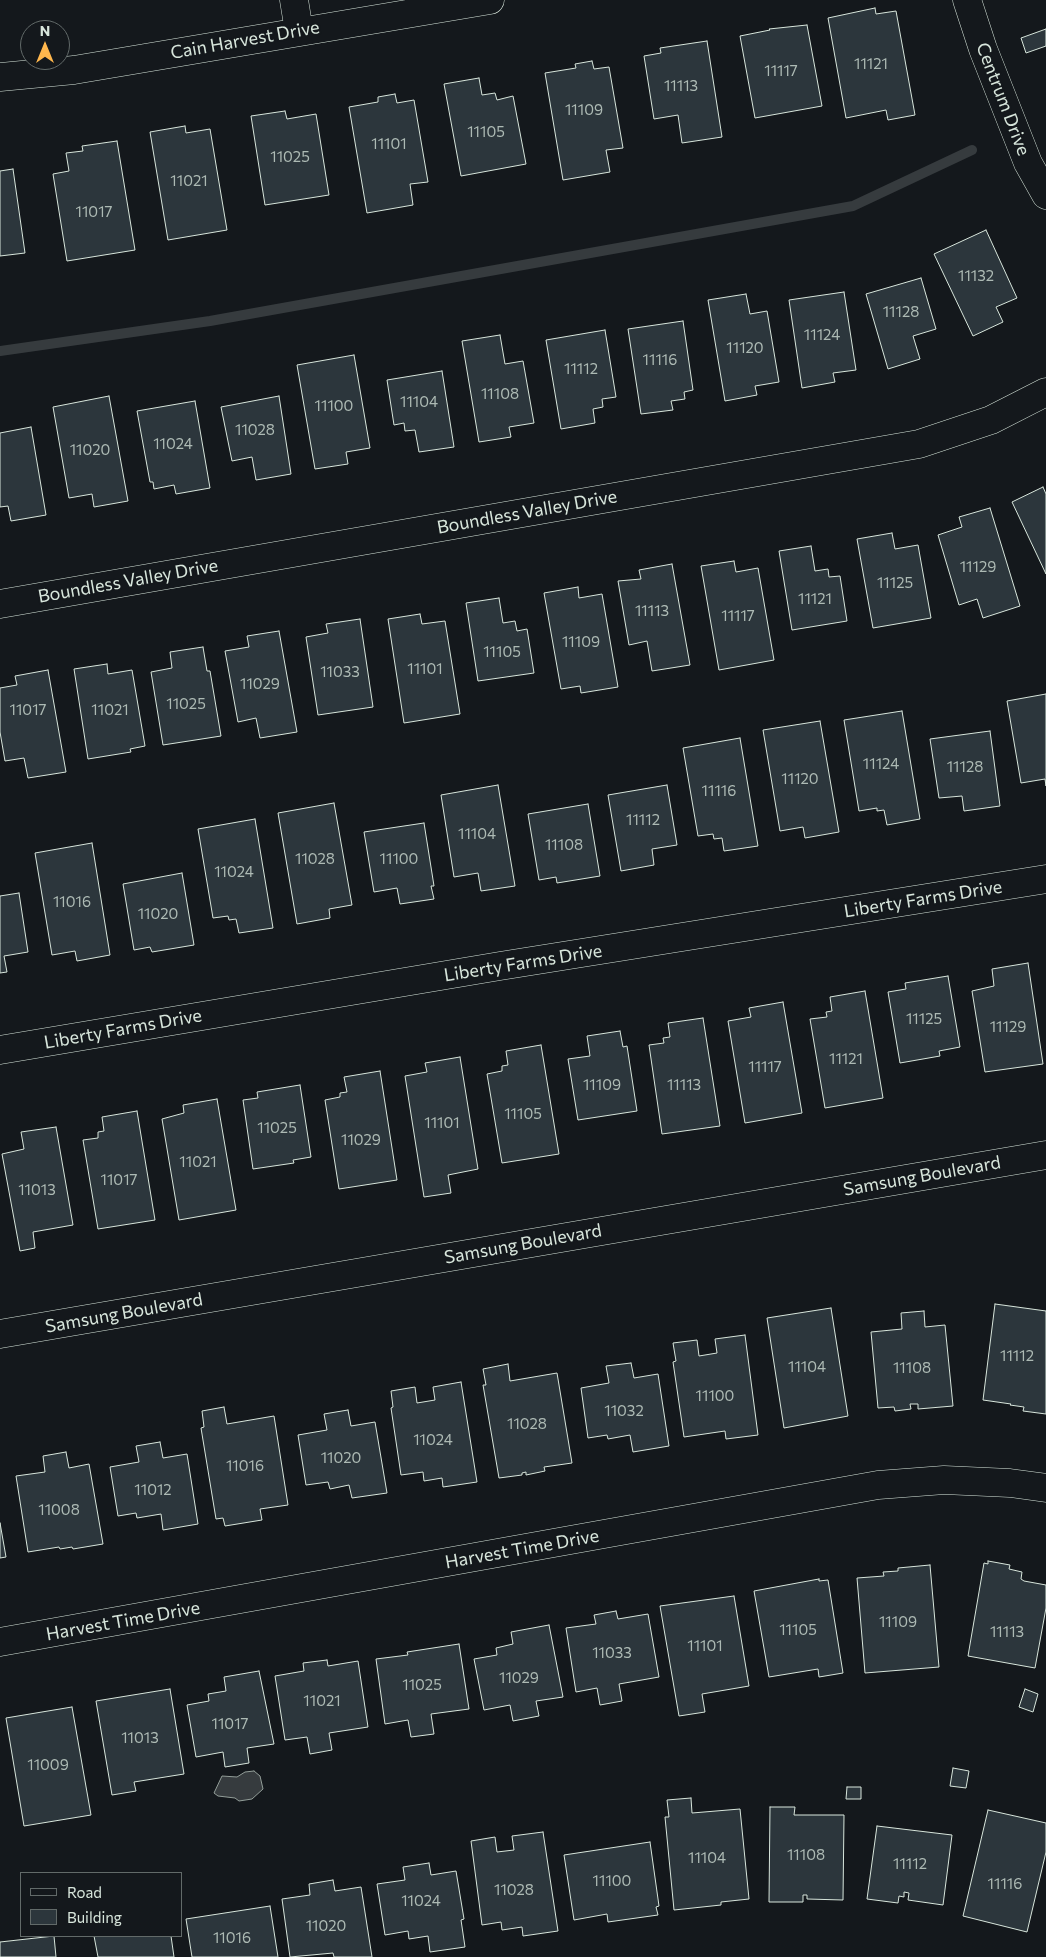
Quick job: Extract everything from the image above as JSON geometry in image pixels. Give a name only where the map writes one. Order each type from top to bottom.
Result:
[{"type":"street","points":[[294,0],[299,31]]},
{"type":"street","name":"Cain Harvest Drive","points":[[0,78],[74,70],[490,0]]},
{"type":"street","name":"Centrum Drive","points":[[967,0],[983,50],[1028,163],[1046,195]]},
{"type":"street","name":"Boundless Valley Drive","points":[[0,604],[919,444],[991,420],[1046,392]]},
{"type":"street","name":"Liberty Farms Drive","points":[[0,1050],[500,966],[1046,879]]},
{"type":"street","name":"Samsung Boulevard","points":[[0,1334],[1046,1155]]},
{"type":"street","name":"Harvest Time Drive","points":[[0,1642],[878,1485],[944,1480],[1010,1483],[1046,1488]]},
{"type":"shaded area","points":[[254,1771],[260,1776],[263,1789],[252,1799],[239,1801],[235,1798],[218,1796],[214,1793],[222,1776],[237,1777],[245,1772]]},
{"type":"building","points":[[875,8],[876,14],[896,11],[915,115],[888,120],[886,110],[846,118],[828,18]]},
{"type":"building","points":[[807,25],[822,106],[755,118],[740,36],[769,29]]},
{"type":"building","points":[[1046,29],[1046,46],[1026,53],[1021,38]]},
{"type":"building","points":[[707,41],[722,137],[682,143],[678,115],[654,119],[644,56],[661,53],[660,48]]},
{"type":"building","points":[[592,61],[594,69],[609,67],[623,148],[606,150],[610,172],[563,180],[545,73],[576,68],[575,64]]},
{"type":"building","points":[[479,78],[482,95],[495,93],[497,100],[513,96],[526,164],[461,176],[444,84]]},
{"type":"building","points":[[395,94],[397,103],[414,100],[428,182],[410,184],[413,205],[367,213],[349,107],[378,102],[378,97]]},
{"type":"building","points":[[285,111],[287,119],[316,114],[329,195],[265,205],[251,116]]},
{"type":"building","points":[[185,126],[186,133],[210,129],[227,230],[168,240],[150,132]]},
{"type":"building","points":[[117,141],[135,250],[67,261],[53,174],[69,171],[66,153],[83,151],[82,146]]},
{"type":"building","points":[[13,169],[25,253],[0,256],[0,171]]},
{"type":"building","points":[[986,230],[1017,298],[996,307],[1003,322],[973,336],[934,254]]},
{"type":"building","points":[[921,278],[936,329],[913,336],[920,359],[888,369],[866,294]]},
{"type":"building","points":[[844,292],[856,370],[833,373],[835,382],[802,388],[789,300]]},
{"type":"building","points":[[746,294],[750,314],[767,311],[779,382],[755,386],[757,395],[725,401],[708,300]]},
{"type":"building","points":[[683,321],[693,390],[684,392],[685,399],[671,401],[673,410],[641,414],[628,329]]},
{"type":"building","points":[[605,330],[616,397],[602,399],[603,407],[593,409],[595,423],[561,429],[546,340]]},
{"type":"building","points":[[500,335],[505,364],[523,361],[534,423],[509,427],[511,437],[479,442],[462,341]]},
{"type":"building","points":[[354,355],[370,448],[346,452],[348,464],[315,469],[297,365]]},
{"type":"building","points":[[442,371],[454,447],[419,452],[415,430],[405,431],[404,423],[394,425],[387,380]]},
{"type":"building","points":[[109,396],[128,501],[94,507],[92,494],[69,498],[53,407]]},
{"type":"building","points":[[279,396],[291,474],[256,480],[252,457],[232,461],[221,407]]},
{"type":"building","points":[[195,401],[210,488],[176,494],[174,485],[154,489],[153,482],[150,482],[137,411]]},
{"type":"building","points":[[31,427],[46,515],[11,521],[8,506],[0,507],[0,433]]},
{"type":"building","points":[[1043,487],[1046,494],[1046,574],[1012,502]]},
{"type":"building","points":[[990,508],[1020,606],[983,618],[977,599],[959,605],[938,535],[962,527],[959,517]]},
{"type":"building","points":[[892,533],[895,549],[918,545],[931,618],[873,628],[857,539]]},
{"type":"building","points":[[811,546],[815,571],[828,569],[829,577],[840,576],[847,621],[792,630],[779,551]]},
{"type":"building","points":[[734,561],[736,572],[758,568],[774,660],[719,670],[701,566]]},
{"type":"building","points":[[672,564],[690,665],[652,671],[647,641],[629,645],[618,581],[641,579],[639,570]]},
{"type":"building","points":[[578,587],[579,598],[602,594],[618,687],[581,693],[580,686],[561,689],[544,593]]},
{"type":"building","points":[[499,598],[503,623],[515,621],[517,631],[527,629],[534,673],[478,681],[466,603]]},
{"type":"building","points":[[420,614],[422,624],[445,621],[460,714],[404,723],[388,619]]},
{"type":"building","points":[[360,619],[373,707],[318,715],[306,637],[328,633],[326,624]]},
{"type":"building","points":[[279,631],[297,732],[260,738],[256,718],[238,722],[225,651],[249,647],[247,636]]},
{"type":"building","points":[[203,647],[207,671],[210,671],[221,736],[163,745],[151,672],[172,668],[170,652]]},
{"type":"building","points":[[107,664],[108,674],[132,670],[145,746],[130,749],[131,752],[88,759],[74,669]]},
{"type":"building","points":[[48,670],[66,772],[28,778],[24,758],[5,761],[0,732],[0,688],[17,685],[15,676]]},
{"type":"building","points":[[1046,694],[1046,786],[1045,779],[1021,783],[1007,701]]},
{"type":"building","points":[[902,711],[920,819],[887,825],[884,810],[877,811],[877,808],[859,811],[844,720]]},
{"type":"building","points":[[820,721],[839,832],[805,838],[803,827],[780,831],[763,730]]},
{"type":"building","points":[[990,731],[1000,806],[964,811],[962,796],[939,798],[930,739]]},
{"type":"building","points":[[740,738],[758,846],[724,851],[722,838],[714,839],[713,834],[698,836],[683,748]]},
{"type":"building","points":[[498,785],[515,886],[481,891],[478,873],[454,877],[441,795]]},
{"type":"building","points":[[667,785],[677,845],[652,849],[654,865],[621,871],[608,795]]},
{"type":"building","points":[[334,803],[352,905],[329,909],[330,918],[297,924],[278,813]]},
{"type":"building","points":[[588,804],[600,876],[557,883],[556,877],[539,880],[528,814]]},
{"type":"building","points":[[255,819],[273,928],[239,933],[236,919],[229,920],[228,916],[213,918],[198,829]]},
{"type":"building","points":[[424,823],[434,886],[431,886],[434,899],[400,904],[397,888],[374,892],[364,832]]},
{"type":"building","points":[[92,843],[110,955],[77,961],[75,951],[52,955],[35,853]]},
{"type":"building","points":[[182,873],[194,945],[152,952],[150,947],[134,950],[123,884]]},
{"type":"building","points":[[19,893],[28,952],[4,956],[7,972],[0,973],[0,896]]},
{"type":"building","points":[[1028,963],[1043,1064],[985,1072],[972,991],[994,986],[992,969]]},
{"type":"building","points":[[948,976],[960,1047],[939,1051],[940,1056],[900,1063],[888,992],[906,989],[905,983]]},
{"type":"building","points":[[865,991],[883,1098],[825,1108],[810,1019],[827,1017],[826,1012],[832,1011],[830,997]]},
{"type":"building","points":[[783,1002],[802,1113],[745,1123],[728,1021],[751,1017],[749,1008]]},
{"type":"building","points":[[703,1018],[720,1126],[662,1134],[649,1045],[664,1043],[663,1038],[670,1037],[668,1023]]},
{"type":"building","points":[[620,1031],[623,1047],[627,1046],[637,1111],[578,1120],[568,1059],[590,1056],[587,1036]]},
{"type":"building","points":[[541,1045],[559,1154],[502,1163],[487,1074],[502,1071],[502,1066],[508,1065],[506,1051]]},
{"type":"building","points":[[460,1057],[478,1169],[448,1175],[451,1193],[424,1197],[405,1076],[427,1072],[425,1063]]},
{"type":"building","points":[[380,1071],[397,1180],[339,1189],[325,1100],[340,1097],[340,1093],[347,1092],[344,1077]]},
{"type":"building","points":[[300,1085],[311,1157],[293,1160],[294,1163],[253,1169],[243,1100],[258,1098],[257,1092]]},
{"type":"building","points":[[217,1099],[236,1210],[179,1220],[162,1119],[184,1113],[183,1105]]},
{"type":"building","points":[[137,1111],[155,1220],[98,1229],[83,1140],[98,1138],[98,1132],[104,1131],[102,1117]]},
{"type":"building","points":[[56,1127],[73,1225],[33,1232],[35,1248],[20,1251],[2,1154],[24,1149],[21,1132]]},
{"type":"building","points":[[995,1304],[1046,1311],[1046,1414],[1023,1411],[1024,1407],[1011,1404],[983,1400]]},
{"type":"building","points":[[831,1308],[848,1416],[784,1428],[767,1318]]},
{"type":"building","points":[[924,1311],[925,1327],[945,1325],[953,1406],[918,1409],[918,1404],[910,1404],[911,1409],[895,1411],[894,1407],[878,1408],[871,1332],[902,1329],[901,1313]]},
{"type":"building","points":[[745,1335],[758,1435],[726,1439],[725,1431],[684,1437],[673,1362],[676,1361],[673,1343],[697,1340],[699,1356],[717,1353],[715,1339]]},
{"type":"building","points":[[631,1363],[634,1378],[658,1374],[669,1446],[633,1452],[630,1435],[608,1439],[607,1435],[588,1438],[581,1388],[609,1383],[606,1366]]},
{"type":"building","points":[[508,1364],[510,1381],[557,1373],[572,1463],[544,1467],[545,1471],[526,1475],[526,1472],[522,1473],[522,1475],[499,1478],[483,1385],[486,1385],[483,1369]]},
{"type":"building","points":[[461,1382],[477,1482],[443,1487],[442,1478],[424,1481],[423,1472],[401,1475],[391,1408],[393,1407],[391,1391],[415,1387],[417,1403],[435,1400],[433,1387]]},
{"type":"building","points":[[224,1407],[227,1424],[274,1416],[288,1505],[260,1509],[262,1520],[225,1526],[223,1518],[216,1519],[201,1428],[204,1427],[202,1411]]},
{"type":"building","points":[[348,1410],[351,1426],[375,1422],[387,1493],[352,1498],[349,1485],[330,1489],[328,1482],[306,1485],[298,1435],[327,1430],[324,1414]]},
{"type":"building","points":[[160,1442],[163,1458],[187,1454],[198,1524],[163,1530],[161,1514],[137,1518],[136,1513],[118,1516],[110,1467],[139,1462],[136,1446]]},
{"type":"building","points":[[66,1452],[69,1468],[89,1464],[103,1544],[73,1549],[72,1547],[60,1549],[59,1547],[28,1552],[16,1476],[45,1472],[43,1456]]},
{"type":"building","points":[[0,1523],[6,1557],[0,1558]]},
{"type":"building","points":[[988,1561],[1010,1565],[1009,1569],[1022,1572],[1021,1579],[1024,1581],[1046,1585],[1046,1608],[1035,1668],[968,1656],[984,1563],[988,1564]]},
{"type":"building","points":[[930,1565],[939,1667],[865,1673],[857,1578],[884,1576],[883,1572],[898,1571],[898,1568]]},
{"type":"building","points":[[819,1579],[819,1581],[828,1580],[843,1673],[819,1677],[818,1669],[769,1677],[754,1591]]},
{"type":"building","points":[[734,1596],[749,1686],[702,1694],[705,1712],[679,1716],[660,1606]]},
{"type":"building","points":[[616,1611],[618,1619],[648,1614],[659,1677],[619,1684],[622,1701],[600,1705],[597,1688],[576,1692],[566,1628],[596,1624],[594,1615]]},
{"type":"building","points":[[549,1625],[563,1697],[536,1701],[539,1716],[513,1721],[510,1705],[484,1710],[474,1659],[497,1655],[496,1648],[513,1644],[511,1632]]},
{"type":"building","points":[[459,1644],[469,1709],[431,1714],[434,1734],[411,1737],[408,1720],[385,1724],[376,1659],[408,1655],[407,1652]]},
{"type":"building","points":[[327,1660],[328,1666],[358,1661],[368,1727],[329,1733],[332,1750],[310,1754],[307,1737],[285,1740],[275,1676],[304,1671],[303,1663]]},
{"type":"building","points":[[259,1671],[274,1744],[247,1748],[249,1763],[225,1767],[223,1752],[196,1757],[187,1705],[209,1701],[208,1694],[226,1691],[224,1677]]},
{"type":"building","points":[[170,1689],[184,1774],[134,1782],[136,1791],[112,1795],[96,1701]]},
{"type":"building","points":[[1025,1689],[1038,1694],[1033,1712],[1019,1707]]},
{"type":"building","points":[[72,1707],[91,1815],[24,1826],[6,1718]]},
{"type":"building","points":[[953,1768],[969,1771],[966,1788],[950,1786]]},
{"type":"building","points":[[847,1787],[861,1787],[861,1799],[846,1799]]},
{"type":"building","points":[[691,1798],[692,1813],[740,1809],[749,1899],[721,1902],[721,1905],[674,1910],[665,1817],[669,1817],[667,1800]]},
{"type":"building","points":[[770,1807],[795,1807],[794,1815],[844,1815],[843,1900],[807,1899],[807,1895],[803,1895],[803,1902],[769,1902]]},
{"type":"building","points":[[988,1810],[1046,1823],[1046,1852],[1027,1932],[963,1916]]},
{"type":"building","points":[[877,1826],[952,1835],[943,1905],[908,1900],[909,1893],[904,1892],[904,1897],[899,1896],[898,1903],[867,1899]]},
{"type":"building","points":[[543,1832],[558,1931],[523,1936],[522,1927],[502,1930],[501,1922],[482,1925],[471,1841],[495,1837],[497,1852],[514,1850],[512,1836]]},
{"type":"building","points":[[650,1842],[659,1906],[656,1907],[658,1915],[608,1922],[607,1914],[574,1920],[564,1855]]},
{"type":"building","points":[[429,1863],[431,1875],[456,1871],[464,1919],[461,1920],[465,1947],[430,1952],[428,1936],[409,1939],[408,1931],[385,1935],[377,1884],[405,1880],[403,1867]]},
{"type":"building","points":[[333,1880],[335,1891],[361,1887],[372,1957],[334,1957],[333,1953],[290,1957],[282,1899],[310,1895],[309,1884]]},
{"type":"building","points":[[270,1906],[278,1957],[192,1957],[186,1919]]},
{"type":"building","points":[[54,1937],[56,1957],[0,1957],[0,1942]]},
{"type":"building","points":[[94,1937],[171,1937],[174,1957],[98,1957]]},
{"type":"waterway","points":[[0,351],[210,321],[853,206],[972,150]]}]
